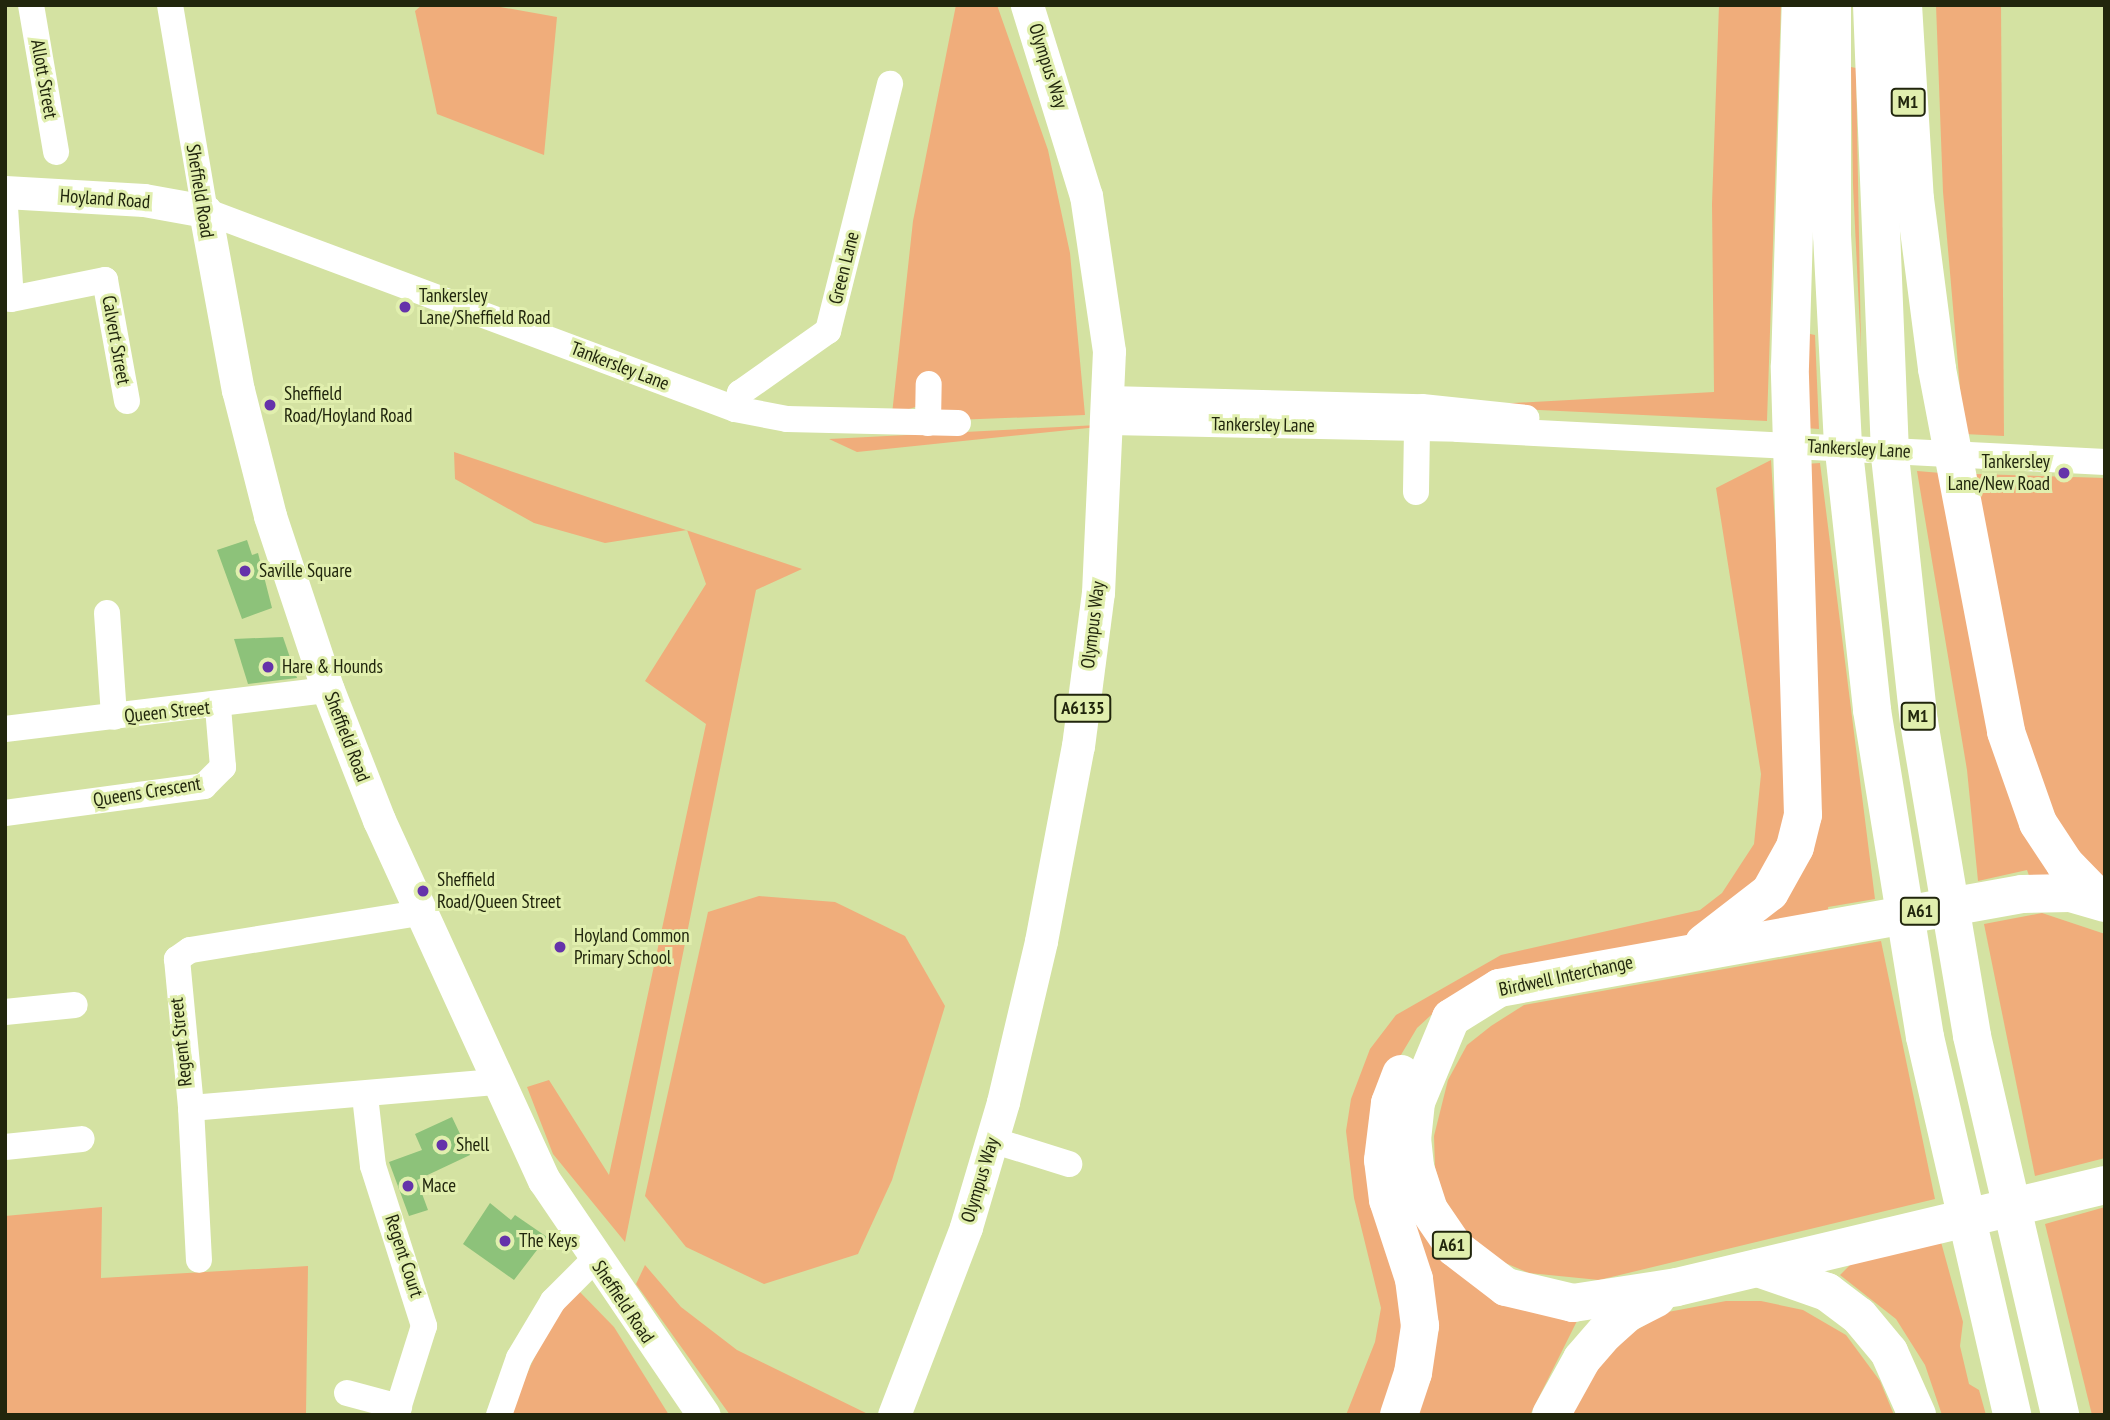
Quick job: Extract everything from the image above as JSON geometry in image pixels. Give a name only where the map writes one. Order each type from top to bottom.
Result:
[{"type":"highway","points":[[1691,952],[1770,892],[1791,856],[1803,815],[1790,366],[1801,5]]},
{"type":"highway","name":"M1","points":[[1832,5],[1832,235],[1841,414],[1872,710],[1925,1037],[2012,1415]]},
{"type":"highway","name":"M1","points":[[1872,5],[1890,456],[1919,722],[1972,1037],[2060,1415]]},
{"type":"highway","name":"M1","points":[[1903,5],[1915,199],[1937,369],[2006,732],[2038,823],[2066,864],[2103,902]]},
{"type":"highway","name":"Birdwell Interchange","points":[[1451,1018],[1499,988],[1818,929],[2022,894],[2070,894],[2103,902]]},
{"type":"highway","name":"A61","points":[[1451,1018],[1413,1120],[1415,1167],[1440,1230],[1488,1277],[1523,1294],[1573,1303],[1677,1287],[2097,1188]]},
{"type":"highway","name":"A61","points":[[1399,1415],[1413,1373],[1420,1325],[1414,1279],[1388,1200],[1384,1130],[1404,1068],[1451,1018]]},
{"type":"highway","points":[[1758,1268],[1827,1292],[1859,1316],[1889,1352],[1917,1415]]},
{"type":"highway","name":"A61","points":[[1555,1410],[1605,1333],[1627,1313],[1677,1287]]},
{"type":"main road","name":"Olympus Way","points":[[899,1409],[992,1140],[1041,941],[1078,746],[1098,593],[1109,410],[1109,351],[1086,196],[1027,5]]},
{"type":"main road","name":"Hoyland Road","points":[[5,192],[144,200],[205,211]]},
{"type":"main road","name":"Sheffield Road","points":[[205,211],[257,468],[328,690],[419,913],[495,1082],[544,1180],[594,1260],[698,1411]]},
{"type":"street","name":"Allott Street","points":[[31,5],[56,152]]},
{"type":"street","name":"Sheffield Road","points":[[170,5],[205,211]]},
{"type":"street","name":"Green Lane","points":[[736,409],[740,393],[828,331],[890,83]]},
{"type":"street","name":"Calvert Street","points":[[5,207],[11,299],[105,280],[127,401]]},
{"type":"street","name":"Tankersley Lane","points":[[205,211],[736,409],[787,419],[958,423]]},
{"type":"street","points":[[928,423],[929,384]]},
{"type":"street","name":"Tankersley Lane","points":[[1109,410],[1380,407],[1489,412],[1614,437]]},
{"type":"street","name":"Tankersley Lane","points":[[1380,407],[1417,428]]},
{"type":"street","name":"Tankersley Lane","points":[[1109,410],[2105,462]]},
{"type":"street","points":[[1416,492],[1417,428]]},
{"type":"street","points":[[107,613],[114,717]]},
{"type":"street","name":"Queen Street","points":[[5,729],[218,707],[328,690]]},
{"type":"street","name":"Queens Crescent","points":[[5,813],[204,786],[223,767],[218,707]]},
{"type":"street","name":"Regent Street","points":[[419,913],[190,950],[177,959],[174,977],[191,1108],[365,1096],[495,1082]]},
{"type":"street","points":[[5,1012],[75,1005]]},
{"type":"street","name":"Regent Court","points":[[365,1096],[373,1166],[424,1326],[397,1411]]},
{"type":"street","points":[[191,1108],[200,1260]]},
{"type":"street","points":[[5,1147],[82,1139]]},
{"type":"street","points":[[992,1140],[1069,1164]]},
{"type":"street","points":[[499,1415],[519,1358],[553,1301],[594,1260]]},
{"type":"street","points":[[347,1393],[397,1411]]},
{"type":"shaded area","points":[[422,5],[489,5],[557,17],[544,155],[437,114],[415,11]]},
{"type":"shaded area","points":[[956,5],[997,5],[1048,150],[1070,253],[1085,415],[954,420],[919,406],[892,414],[913,221]]},
{"type":"shaded area","points":[[1719,5],[1781,5],[1767,421],[1460,406],[1714,392],[1712,204]]},
{"type":"shaded area","points":[[1936,5],[2001,5],[2004,436],[1964,434],[1943,192]]},
{"type":"shaded area","points":[[1851,67],[1856,68],[1861,350],[1853,185]]},
{"type":"shaded area","points":[[1805,333],[1815,335],[1819,429],[1805,428]]},
{"type":"shaded area","points":[[1137,423],[857,452],[829,439]]},
{"type":"shaded area","points":[[454,452],[686,530],[605,543],[534,523],[455,479]]},
{"type":"shaded area","points":[[1771,460],[1794,828],[1750,902],[1673,943],[1442,1005],[1417,1028],[1386,1080],[1406,1333],[1384,1415],[1346,1415],[1375,1342],[1381,1308],[1354,1198],[1346,1131],[1351,1099],[1370,1049],[1396,1015],[1501,955],[1700,910],[1722,893],[1754,844],[1761,774],[1716,488]]},
{"type":"shaded area","points":[[1820,463],[1875,899],[1828,907],[1829,918],[1751,932],[1784,894],[1805,464]]},
{"type":"shaded area","points":[[1917,471],[1941,473],[2070,881],[2032,884],[2027,870],[1978,881],[1967,770]]},
{"type":"shaded area","points":[[1975,474],[2105,478],[2105,882],[2074,857],[2025,762]]},
{"type":"shaded area","points":[[687,530],[802,569],[756,590],[625,1242],[553,1154],[527,1087],[549,1080],[609,1175],[706,724],[645,681],[706,584]]},
{"type":"shaded area","points":[[759,896],[835,902],[905,936],[945,1006],[892,1180],[858,1254],[764,1284],[686,1247],[645,1196],[708,912]]},
{"type":"shaded area","points":[[2042,913],[2105,934],[2105,1158],[2035,1176],[1984,924]]},
{"type":"shaded area","points":[[1881,941],[1935,1199],[1599,1280],[1529,1273],[1498,1260],[1468,1235],[1445,1200],[1435,1168],[1434,1136],[1448,1080],[1467,1045],[1524,1005]]},
{"type":"shaded area","points":[[102,1207],[101,1278],[308,1266],[306,1415],[5,1415],[5,1216]]},
{"type":"shaded area","points":[[2105,1207],[2105,1415],[2092,1415],[2045,1224]]},
{"type":"shaded area","points":[[1418,1216],[1578,1319],[1530,1415],[1413,1415],[1406,1221]]},
{"type":"shaded area","points":[[1941,1242],[1963,1322],[1960,1346],[1969,1384],[1979,1390],[1986,1415],[1942,1415],[1925,1365],[1896,1319],[1840,1275],[1854,1261]]},
{"type":"shaded area","points":[[645,1265],[681,1307],[737,1350],[870,1415],[730,1415],[636,1284]]},
{"type":"shaded area","points":[[577,1289],[614,1327],[669,1415],[508,1415],[548,1328]]},
{"type":"shaded area","points":[[1726,1301],[1761,1301],[1803,1310],[1846,1335],[1880,1381],[1894,1415],[1570,1415],[1595,1370],[1631,1333],[1668,1312]]},
{"type":"building","name":"Saville Square","points":[[247,540],[252,555],[258,553],[272,608],[242,619],[217,550]]},
{"type":"building","name":"Hare & Hounds","points":[[283,637],[297,678],[248,684],[234,639]]},
{"type":"building","points":[[452,1117],[470,1155],[417,1180],[428,1210],[409,1216],[389,1162],[422,1150],[415,1134]]},
{"type":"building","name":"The Keys","points":[[490,1203],[511,1220],[515,1215],[547,1237],[514,1280],[463,1244]]},
{"type":"place","name":"Tankersley Lane/Sheffield Road","points":[[405,307]]},
{"type":"place","name":"Sheffield Road/Hoyland Road","points":[[270,405]]},
{"type":"place","name":"Tankersley Lane/New Road","points":[[2064,473]]},
{"type":"place","name":"Saville Square","points":[[245,571]]},
{"type":"place","name":"Hare & Hounds","points":[[268,667]]},
{"type":"place","name":"Sheffield Road/Queen Street","points":[[423,891]]},
{"type":"place","name":"Hoyland Common Primary School","points":[[560,947]]},
{"type":"place","name":"Shell","points":[[442,1145]]},
{"type":"place","name":"Mace","points":[[408,1186]]},
{"type":"place","name":"The Keys","points":[[505,1241]]}]
